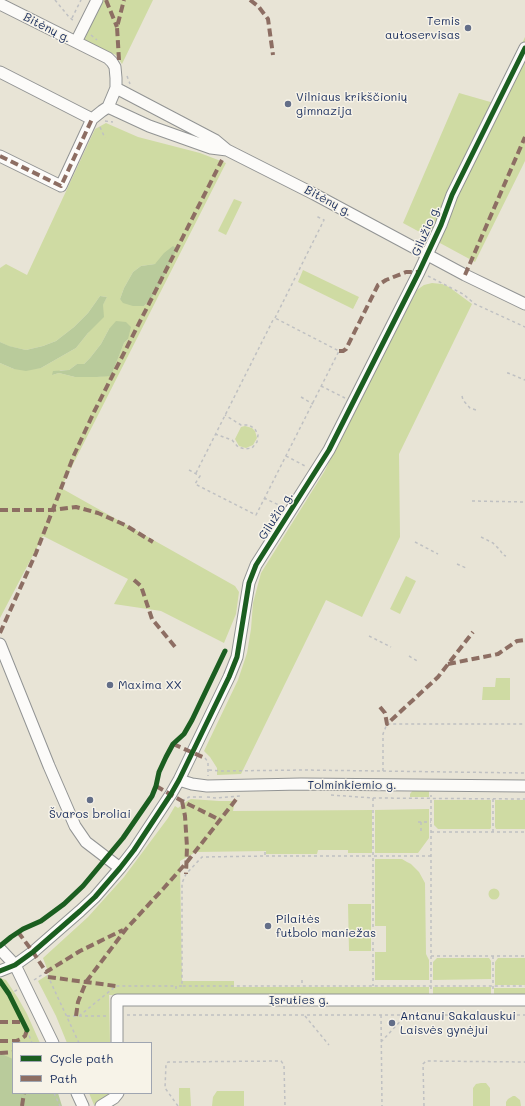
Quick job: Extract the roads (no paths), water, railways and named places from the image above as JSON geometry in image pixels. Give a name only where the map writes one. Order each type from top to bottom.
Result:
[{"type":"street","points":[[76,42],[96,0]]},
{"type":"street","name":"Bitėnų g.","points":[[0,4],[108,58],[112,62],[116,71],[116,88],[108,107],[149,126],[211,148],[228,150]]},
{"type":"street","name":"Gilužio g.","points":[[0,971],[15,965],[33,952],[95,897],[138,844],[179,780],[229,677],[237,657],[249,583],[256,565],[329,450],[419,272],[441,225],[452,194],[525,48]]},
{"type":"street","points":[[0,72],[92,119]]},
{"type":"street","name":"Bitėnų g.","points":[[116,88],[215,140],[228,150],[308,190],[465,275],[525,304]]},
{"type":"street","points":[[0,156],[61,186],[92,119],[108,107]]},
{"type":"street","points":[[0,644],[75,826],[86,842],[120,868]]},
{"type":"street","name":"Tolminkiemio g.","points":[[179,780],[207,786],[270,784],[525,786]]},
{"type":"street","points":[[0,949],[15,965],[53,1042]]},
{"type":"street","name":"Įsruties g.","points":[[117,1042],[117,1000],[525,1000]]},
{"type":"street","points":[[77,1094],[83,1106]]},
{"type":"street","points":[[101,1106],[114,1098],[117,1094]]},
{"type":"place","name":"Temis autoservisas","points":[[468,28]]},
{"type":"place","name":"Vilniaus krikščionių gimnazija","points":[[288,104]]},
{"type":"place","name":"Maxima XX","points":[[110,685]]},
{"type":"place","name":"Švaros broliai","points":[[90,800]]},
{"type":"place","name":"Pilaitės futbolo maniežas","points":[[268,926]]},
{"type":"place","name":"Antanui Sakalauskui Laisvės gynėjui","points":[[392,1023]]}]
